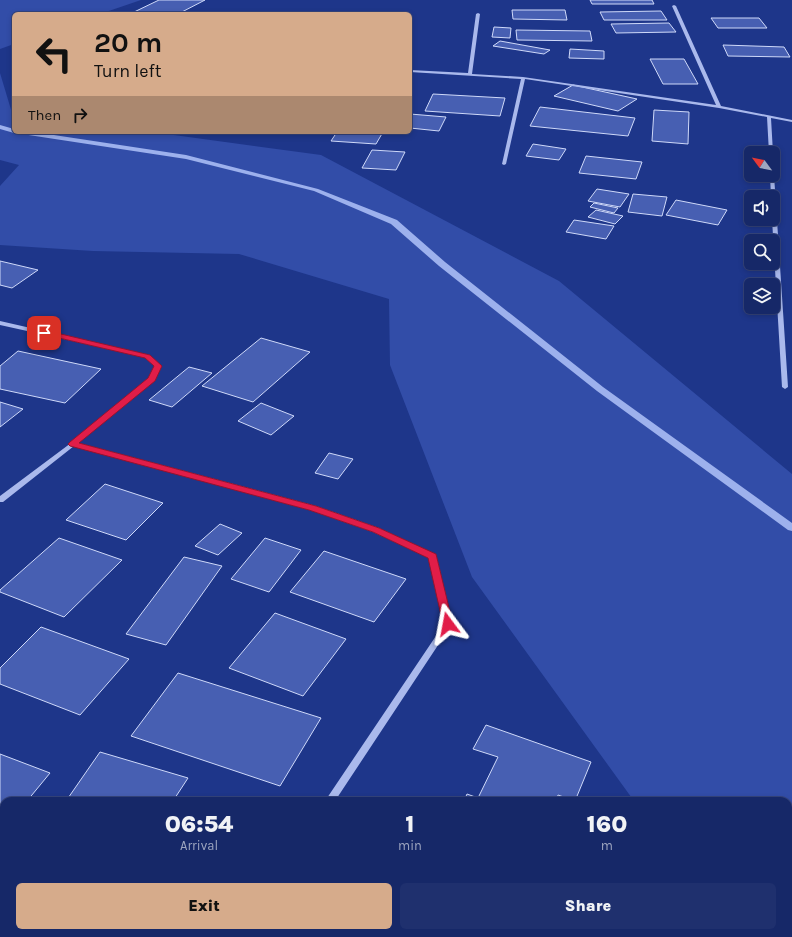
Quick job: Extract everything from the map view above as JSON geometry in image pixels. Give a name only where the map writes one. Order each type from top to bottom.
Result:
[{"type":"street","points":[[674,6],[719,107]]},
{"type":"street","points":[[470,74],[478,14]]},
{"type":"street","points":[[412,72],[523,78],[719,107],[792,121]]},
{"type":"street","points":[[504,164],[523,78]]},
{"type":"street","points":[[769,117],[771,146]]},
{"type":"street","points":[[772,182],[784,387]]},
{"type":"street","points":[[0,323],[147,356],[158,366],[152,379],[73,444],[0,500]]},
{"type":"street","points":[[73,444],[312,508],[376,530],[433,557],[448,624],[333,797]]},
{"type":"shaded area","points":[[0,0],[141,0],[106,12],[12,12],[12,45],[0,49]]},
{"type":"shaded area","points":[[0,73],[12,113],[12,134],[167,134],[321,155],[559,281],[792,474],[792,797],[631,797],[472,577],[390,365],[389,299],[239,254],[93,251],[0,245],[0,186],[19,165],[0,160]]},
{"type":"building","points":[[159,0],[205,0],[182,12],[134,12]]},
{"type":"building","points":[[590,0],[652,0],[654,4],[592,4]]},
{"type":"building","points":[[512,10],[565,10],[567,20],[513,19]]},
{"type":"building","points":[[661,11],[667,20],[604,20],[600,12]]},
{"type":"building","points":[[711,18],[759,18],[767,28],[718,28]]},
{"type":"building","points":[[669,23],[676,32],[616,33],[611,24]]},
{"type":"building","points":[[494,27],[511,28],[510,38],[492,37]]},
{"type":"building","points":[[516,30],[590,31],[592,41],[517,40]]},
{"type":"building","points":[[500,41],[550,50],[544,54],[493,46]]},
{"type":"building","points":[[723,45],[784,47],[790,57],[728,56]]},
{"type":"building","points":[[570,49],[604,51],[604,59],[569,58]]},
{"type":"building","points":[[650,59],[684,59],[698,84],[663,84]]},
{"type":"building","points":[[573,85],[637,99],[618,111],[554,96]]},
{"type":"building","points":[[433,94],[505,98],[500,116],[425,111]]},
{"type":"building","points":[[540,107],[635,118],[628,136],[530,126]]},
{"type":"building","points":[[654,110],[689,112],[688,144],[652,141]]},
{"type":"building","points":[[412,114],[446,117],[439,131],[412,128]]},
{"type":"building","points":[[336,134],[382,134],[376,144],[331,141]]},
{"type":"building","points":[[533,144],[566,149],[559,160],[526,156]]},
{"type":"building","points":[[372,150],[405,152],[396,170],[362,168]]},
{"type":"building","points":[[586,156],[642,162],[636,179],[579,173]]},
{"type":"building","points":[[597,189],[629,194],[620,207],[588,201]]},
{"type":"building","points":[[633,194],[667,197],[662,216],[628,212]]},
{"type":"building","points":[[676,200],[727,210],[718,225],[666,215]]},
{"type":"building","points":[[594,203],[618,208],[614,213],[590,207]]},
{"type":"building","points":[[596,210],[623,216],[615,224],[588,217]]},
{"type":"building","points":[[574,220],[614,226],[606,239],[566,232]]},
{"type":"building","points":[[0,261],[38,270],[12,288],[0,285]]},
{"type":"building","points":[[261,338],[310,352],[253,402],[202,386]]},
{"type":"building","points":[[18,351],[101,369],[65,403],[0,389],[0,366]]},
{"type":"building","points":[[189,367],[212,373],[172,407],[149,400]]},
{"type":"building","points":[[0,402],[23,409],[0,427]]},
{"type":"building","points":[[261,403],[294,416],[271,435],[238,421]]},
{"type":"building","points":[[329,453],[353,459],[338,479],[315,473]]},
{"type":"building","points":[[105,484],[163,503],[126,540],[66,520]]},
{"type":"building","points":[[220,524],[242,533],[218,555],[195,546]]},
{"type":"building","points":[[59,538],[122,560],[64,617],[0,592],[0,590]]},
{"type":"building","points":[[265,538],[301,550],[269,592],[231,579]]},
{"type":"building","points":[[324,551],[406,579],[374,622],[290,592]]},
{"type":"building","points":[[184,557],[222,566],[166,645],[126,634]]},
{"type":"building","points":[[275,613],[346,639],[303,696],[229,668]]},
{"type":"building","points":[[41,627],[129,659],[80,715],[0,684],[0,668]]},
{"type":"building","points":[[178,673],[321,718],[280,786],[131,736]]},
{"type":"building","points":[[486,725],[591,762],[577,797],[564,797],[558,795],[557,797],[478,797],[498,757],[473,749]]},
{"type":"building","points":[[100,752],[188,778],[176,797],[69,797]]},
{"type":"building","points":[[0,754],[50,773],[30,797],[0,797]]},
{"type":"building","points":[[467,794],[475,797],[466,797]]},
{"type":"waterway","points":[[0,127],[12,130]]},
{"type":"waterway","points":[[35,134],[186,157],[316,190],[394,222],[442,264],[600,389],[792,528]]},
{"type":"route","points":[[44,333],[147,356],[158,366],[152,379],[73,444],[312,508],[376,530],[433,557],[448,624]]}]
